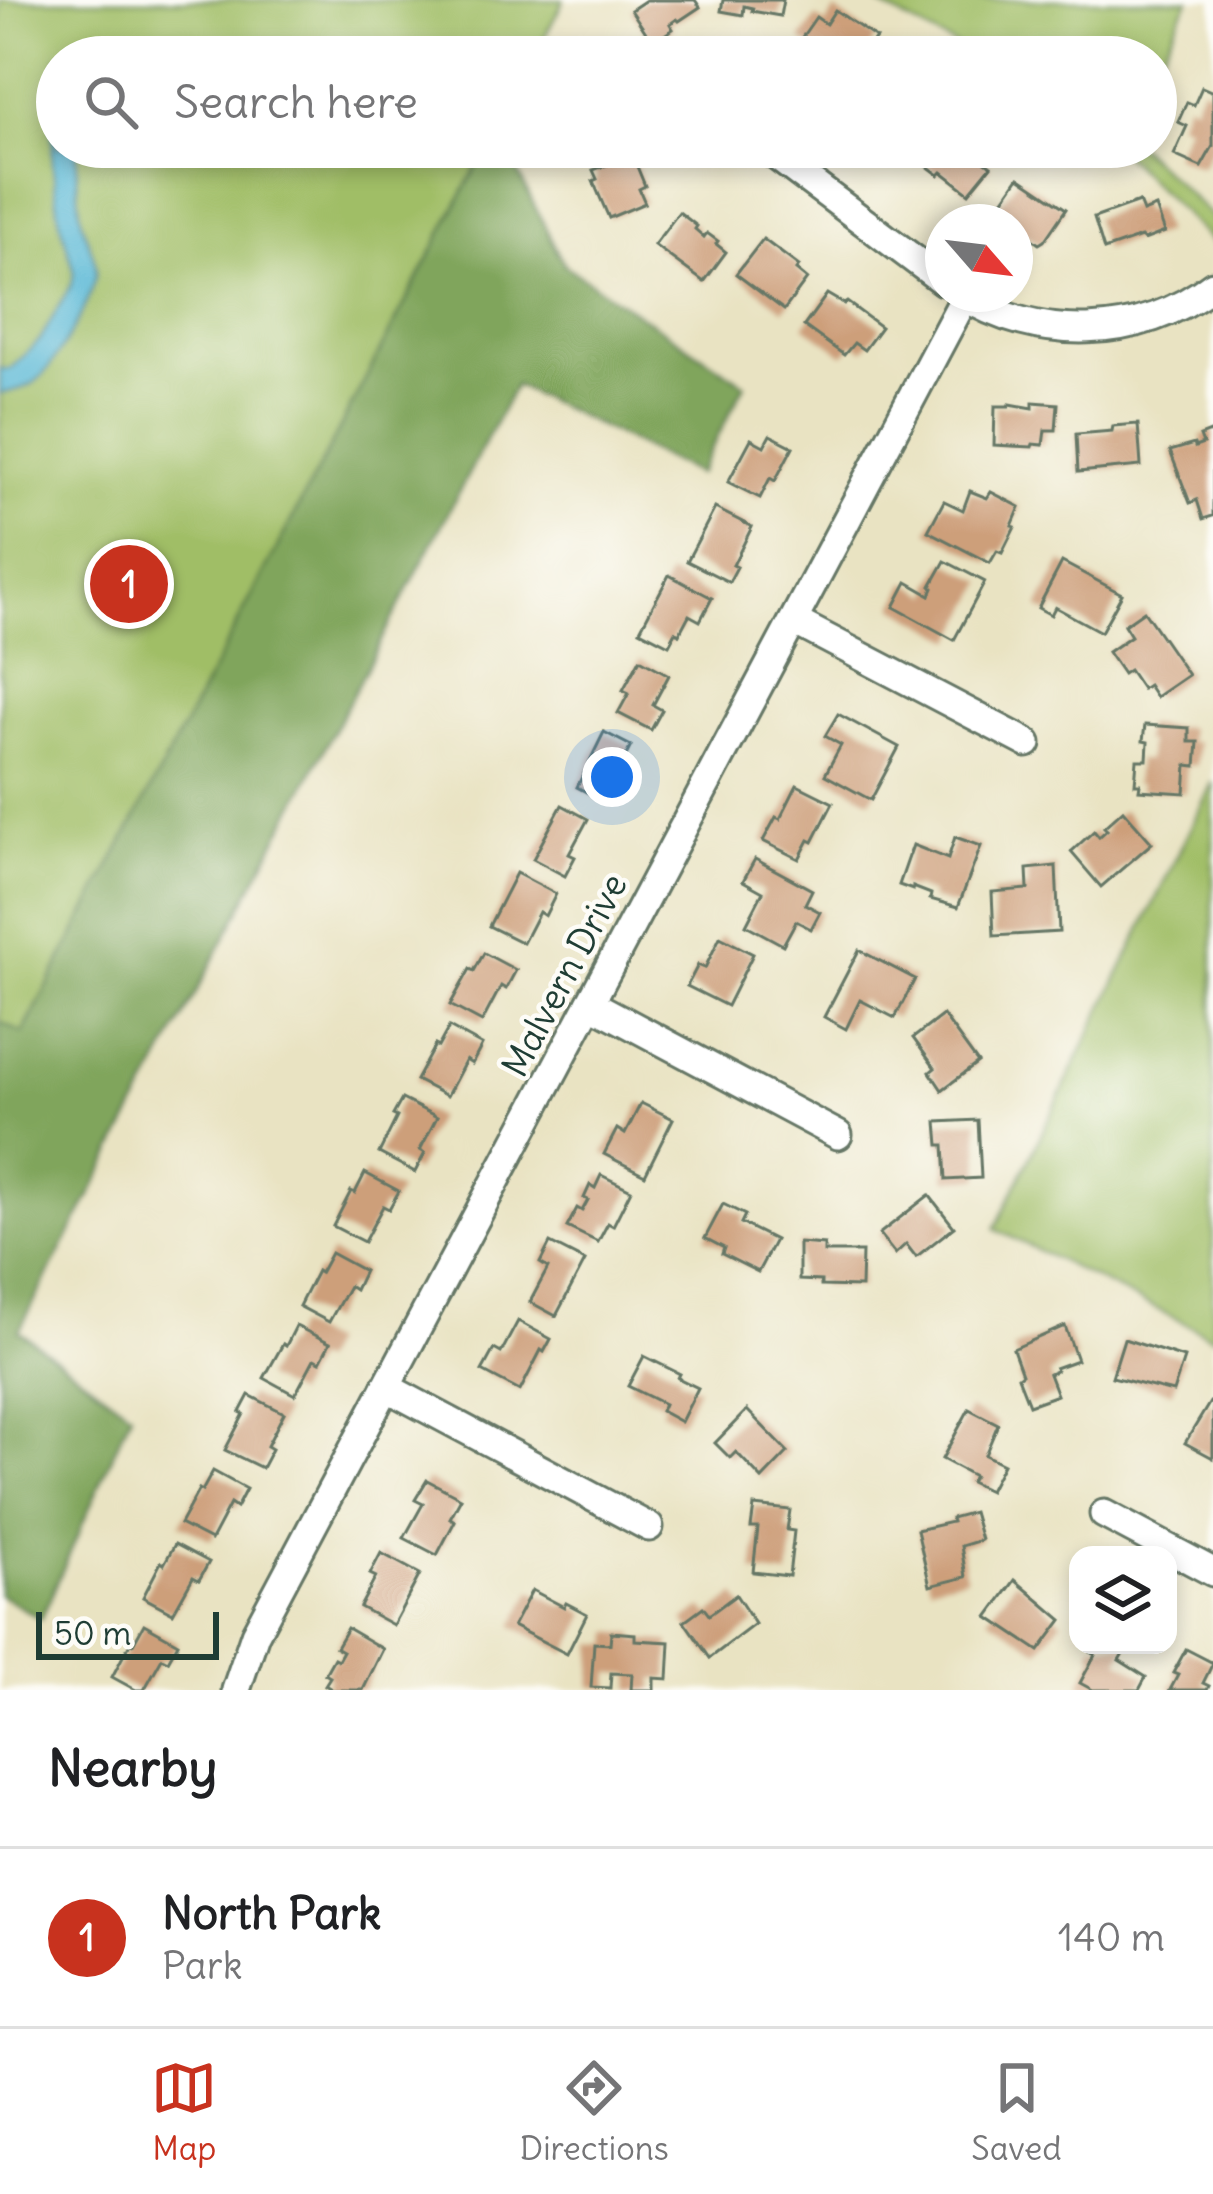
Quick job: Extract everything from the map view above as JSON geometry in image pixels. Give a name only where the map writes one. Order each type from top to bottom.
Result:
[{"type":"street","points":[[792,168],[925,268]]},
{"type":"street","points":[[994,312],[1029,324],[1102,329],[1169,311],[1213,285]]},
{"type":"street","name":"Malvern Drive","points":[[236,1690],[255,1634],[794,621],[946,312]]},
{"type":"street","points":[[794,621],[1027,743]]},
{"type":"street","points":[[590,1003],[838,1135]]},
{"type":"street","points":[[386,1387],[649,1527]]},
{"type":"street","points":[[1104,1514],[1213,1572]]},
{"type":"green space","points":[[0,0],[564,0],[545,36],[36,36],[36,168],[476,168],[23,1034],[0,1022]]},
{"type":"green space","points":[[870,0],[1189,0],[1171,36],[938,36]]},
{"type":"green space","points":[[476,168],[516,168],[564,265],[745,384],[698,474],[515,385],[19,1331],[131,1413],[41,1619],[0,1595],[0,1022],[23,1033]]},
{"type":"green space","points":[[1137,168],[1161,168],[1213,218],[1213,243]]},
{"type":"green space","points":[[1213,782],[1213,1337],[995,1229]]},
{"type":"water","points":[[53,168],[78,168],[80,213],[95,261],[95,278],[53,362],[35,382],[0,394],[0,369],[10,369],[40,340],[72,284],[74,271],[59,217]]},
{"type":"building","points":[[646,0],[695,0],[700,7],[670,24],[673,29],[663,36],[648,36],[631,10]]},
{"type":"building","points":[[723,0],[783,0],[780,16],[744,6],[743,15],[721,11]]},
{"type":"building","points":[[835,10],[873,36],[803,36],[816,17],[826,24]]},
{"type":"building","points":[[1202,87],[1213,92],[1213,146],[1201,167],[1177,156],[1187,126],[1178,122],[1187,102],[1194,105]]},
{"type":"building","points":[[638,168],[645,203],[609,218],[593,170]]},
{"type":"building","points":[[930,168],[989,168],[969,193],[942,172],[939,175]]},
{"type":"building","points":[[1019,177],[1066,209],[1039,244],[1033,240],[1033,204],[1000,204]]},
{"type":"building","points":[[1139,202],[1143,212],[1156,207],[1165,232],[1104,250],[1094,218]]},
{"type":"building","points":[[679,212],[726,252],[704,282],[654,245]]},
{"type":"building","points":[[763,239],[799,266],[796,270],[807,279],[784,310],[736,274]]},
{"type":"building","points":[[827,294],[847,302],[881,327],[864,350],[854,343],[844,355],[804,326]]},
{"type":"building","points":[[1033,402],[1058,404],[1056,430],[1045,430],[1043,445],[994,445],[995,406],[1033,408]]},
{"type":"building","points":[[1138,424],[1141,466],[1078,472],[1076,434]]},
{"type":"building","points":[[1213,431],[1213,516],[1203,519],[1197,500],[1190,503],[1170,451],[1203,444],[1200,436]]},
{"type":"building","points":[[770,435],[793,447],[760,498],[728,482],[751,439],[764,446]]},
{"type":"building","points":[[970,491],[987,498],[991,492],[1020,507],[1002,553],[997,551],[990,563],[928,531],[944,501],[963,510]]},
{"type":"building","points":[[715,508],[752,527],[729,582],[687,561]]},
{"type":"building","points":[[945,561],[985,582],[954,640],[894,607],[907,582],[930,595]]},
{"type":"building","points":[[1062,562],[1122,594],[1101,632],[1055,607],[1051,615],[1038,608]]},
{"type":"building","points":[[669,575],[712,598],[700,621],[689,615],[669,645],[640,630]]},
{"type":"building","points":[[1144,611],[1188,675],[1156,697],[1148,685],[1142,689],[1129,670],[1123,674],[1108,652],[1131,636],[1124,625]]},
{"type":"building","points":[[640,659],[669,675],[653,705],[662,710],[651,730],[618,713],[629,693],[623,690]]},
{"type":"building","points":[[838,714],[899,747],[871,800],[825,775],[841,745],[825,736]]},
{"type":"building","points":[[1145,725],[1189,728],[1189,742],[1198,742],[1196,766],[1187,765],[1185,793],[1139,790],[1140,784],[1135,784],[1137,760],[1147,760]]},
{"type":"building","points":[[604,732],[631,746],[613,781],[620,784],[609,804],[577,787]]},
{"type":"building","points":[[797,785],[833,803],[799,859],[763,841]]},
{"type":"building","points":[[562,805],[588,819],[569,854],[575,857],[565,876],[533,859]]},
{"type":"building","points":[[1123,810],[1152,843],[1101,887],[1071,852],[1094,831],[1099,837]]},
{"type":"building","points":[[955,837],[981,846],[958,907],[899,885],[913,845],[948,859]]},
{"type":"building","points":[[755,859],[812,890],[805,904],[820,912],[811,929],[796,921],[783,945],[746,925],[763,892],[743,881]]},
{"type":"building","points":[[1056,866],[1059,932],[994,936],[992,892],[1028,889],[1027,869]]},
{"type":"building","points":[[516,873],[556,894],[545,916],[539,912],[523,943],[489,926]]},
{"type":"building","points":[[720,937],[753,954],[727,1006],[687,986],[698,965],[705,968]]},
{"type":"building","points":[[859,950],[915,979],[895,1018],[860,1000],[846,1029],[824,1017]]},
{"type":"building","points":[[484,953],[516,970],[506,989],[501,986],[482,1022],[450,1005]]},
{"type":"building","points":[[943,1015],[978,1063],[942,1090],[930,1072],[935,1068],[913,1038]]},
{"type":"building","points":[[449,1027],[482,1045],[472,1064],[466,1060],[447,1096],[416,1080]]},
{"type":"building","points":[[402,1099],[437,1117],[415,1172],[379,1153]]},
{"type":"building","points":[[641,1103],[673,1119],[645,1175],[604,1154],[617,1129],[625,1134]]},
{"type":"building","points":[[978,1120],[981,1178],[946,1180],[937,1122]]},
{"type":"building","points":[[365,1173],[399,1191],[389,1209],[383,1206],[364,1242],[333,1226]]},
{"type":"building","points":[[601,1175],[631,1190],[613,1226],[608,1223],[598,1242],[567,1227],[577,1208],[582,1211],[590,1185],[595,1188]]},
{"type":"building","points":[[929,1195],[954,1227],[916,1257],[906,1244],[895,1254],[879,1234]]},
{"type":"building","points":[[723,1204],[745,1215],[741,1223],[775,1240],[758,1272],[722,1254],[724,1248],[705,1238]]},
{"type":"building","points":[[550,1243],[585,1261],[556,1316],[530,1302],[548,1268],[540,1263]]},
{"type":"building","points":[[799,1243],[824,1245],[824,1252],[862,1252],[861,1287],[799,1280]]},
{"type":"building","points":[[331,1253],[364,1271],[355,1290],[349,1286],[329,1322],[299,1306]]},
{"type":"building","points":[[518,1321],[551,1339],[520,1391],[482,1371],[494,1349],[501,1353]]},
{"type":"building","points":[[296,1326],[330,1343],[320,1362],[314,1359],[295,1395],[264,1378]]},
{"type":"building","points":[[1065,1326],[1077,1360],[1049,1374],[1057,1395],[1029,1405],[1013,1349]]},
{"type":"building","points":[[1124,1339],[1184,1358],[1173,1392],[1112,1377]]},
{"type":"building","points":[[644,1356],[698,1388],[681,1422],[661,1411],[664,1404],[628,1386]]},
{"type":"building","points":[[249,1395],[284,1413],[262,1468],[225,1450]]},
{"type":"building","points":[[1213,1403],[1213,1458],[1185,1443]]},
{"type":"building","points":[[969,1409],[998,1424],[985,1455],[1003,1464],[989,1491],[970,1482],[974,1476],[942,1459]]},
{"type":"building","points":[[747,1410],[788,1452],[762,1479],[736,1452],[730,1458],[715,1443]]},
{"type":"building","points":[[213,1471],[246,1489],[236,1508],[230,1504],[211,1540],[180,1524]]},
{"type":"building","points":[[427,1480],[461,1498],[437,1555],[404,1538],[423,1504],[415,1500]]},
{"type":"building","points":[[754,1506],[790,1510],[787,1530],[794,1531],[789,1576],[753,1572],[758,1528],[751,1528]]},
{"type":"building","points":[[973,1512],[981,1540],[961,1546],[966,1577],[930,1586],[917,1530]]},
{"type":"building","points":[[175,1544],[209,1562],[199,1580],[193,1577],[173,1613],[143,1597]]},
{"type":"building","points":[[381,1553],[420,1574],[393,1625],[360,1607],[376,1577],[370,1574]]},
{"type":"building","points":[[1015,1580],[1062,1620],[1039,1651],[988,1617]]},
{"type":"building","points":[[532,1590],[587,1614],[567,1654],[513,1626]]},
{"type":"building","points":[[736,1595],[755,1624],[710,1658],[684,1621],[703,1607],[709,1615]]},
{"type":"building","points":[[144,1624],[178,1643],[168,1661],[162,1658],[144,1690],[136,1690],[112,1677]]},
{"type":"building","points":[[347,1628],[383,1649],[363,1690],[333,1690],[325,1685],[330,1677],[325,1674],[343,1651],[336,1647]]},
{"type":"building","points":[[611,1632],[635,1634],[635,1640],[670,1642],[668,1679],[654,1678],[654,1690],[631,1690],[632,1674],[611,1673],[610,1688],[591,1687],[594,1643],[610,1644]]},
{"type":"building","points":[[1186,1649],[1213,1663],[1203,1683],[1209,1686],[1207,1690],[1170,1690]]},
{"type":"building","points":[[1123,1654],[1119,1660],[1146,1677],[1139,1690],[1093,1690],[1080,1683],[1095,1655]]},
{"type":"place","name":"North Park","points":[[129,584]]}]
